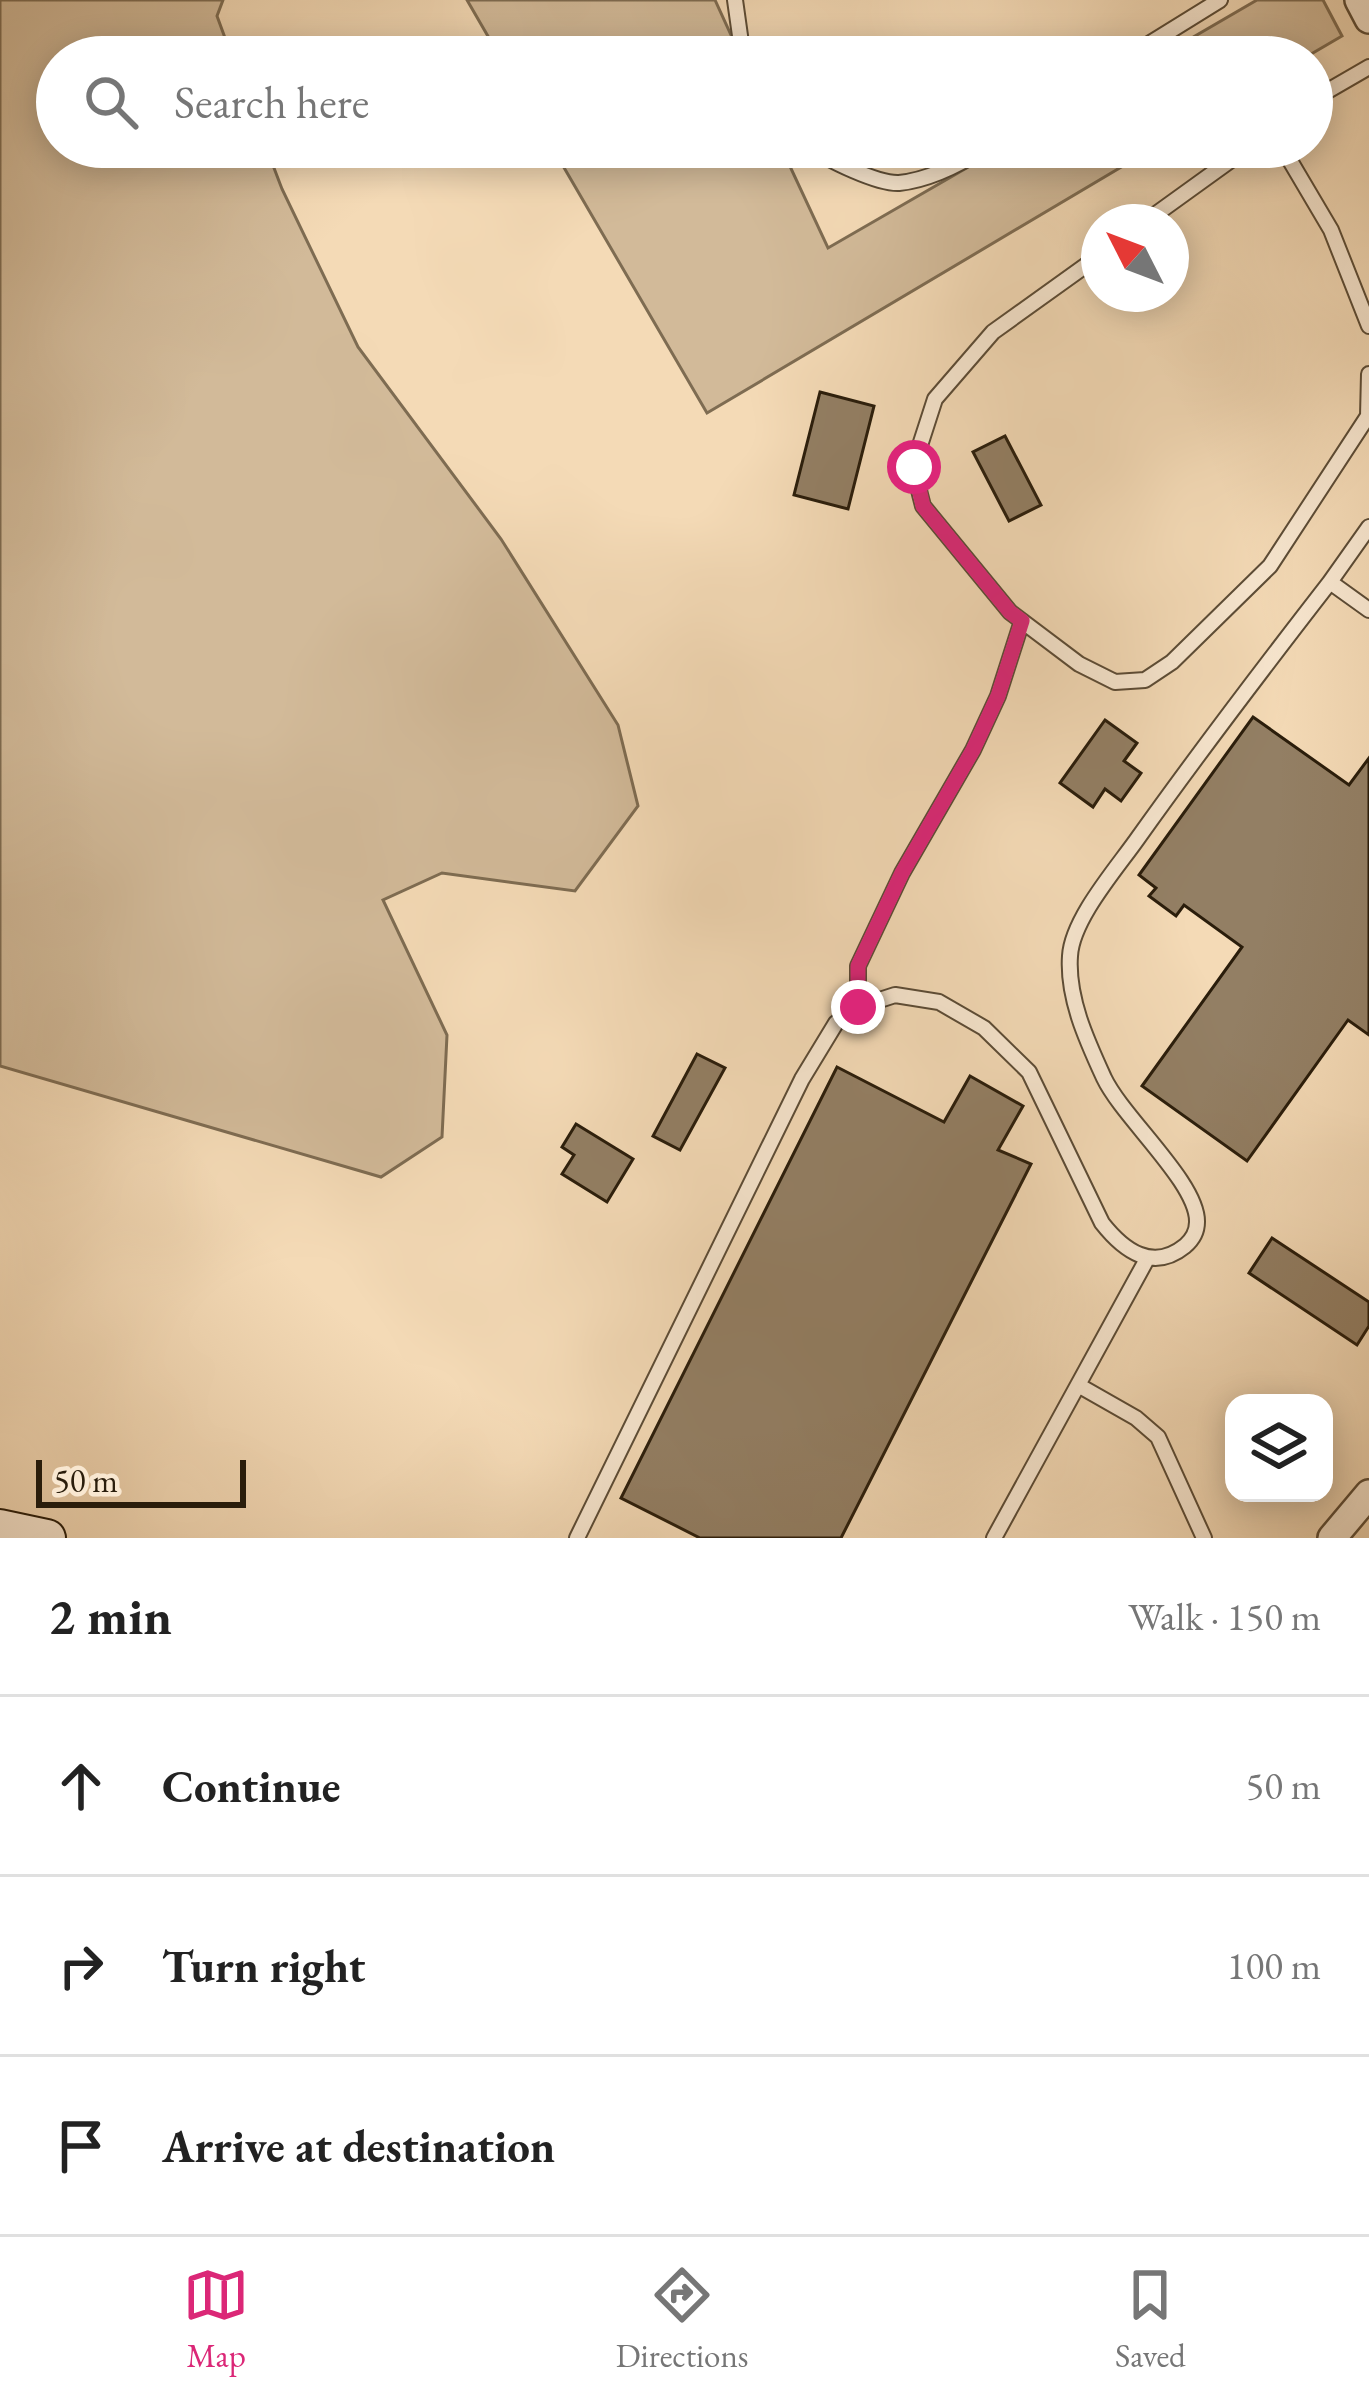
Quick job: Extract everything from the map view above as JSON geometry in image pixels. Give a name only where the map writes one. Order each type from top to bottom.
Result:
[{"type":"street","points":[[1332,1538],[1369,1494]]},
{"type":"street","points":[[0,1528],[47,1538]]},
{"type":"lane","points":[[735,0],[740,36]]},
{"type":"lane","points":[[1162,36],[1220,0]]},
{"type":"lane","points":[[1333,88],[1369,67]]},
{"type":"lane","points":[[850,168],[896,183],[948,168]]},
{"type":"lane","points":[[1170,204],[1220,168]]},
{"type":"lane","points":[[1294,168],[1331,230],[1369,326]]},
{"type":"lane","points":[[1081,269],[993,332],[935,399],[914,467],[923,506],[1010,612],[1078,664],[1115,682],[1145,680],[1172,662],[1270,566],[1368,416],[1369,374]]},
{"type":"lane","points":[[577,1538],[802,1078],[836,1023],[858,1007],[895,995],[939,1002],[984,1028],[1029,1072],[1102,1223],[1119,1244],[1148,1259],[1171,1256],[1191,1241],[1197,1224],[1192,1198],[1110,1090],[1084,1034],[1071,985],[1070,952],[1105,885],[1369,527]]},
{"type":"lane","points":[[1330,582],[1369,610]]},
{"type":"lane","points":[[858,1007],[858,966],[910,858],[973,750],[998,696],[1022,621]]},
{"type":"lane","points":[[994,1538],[1148,1259]]},
{"type":"lane","points":[[1078,1385],[1136,1418],[1158,1437],[1204,1538]]},
{"type":"shaded area","points":[[0,0],[223,0],[217,16],[224,36],[36,36],[36,168],[274,168],[358,347],[501,539],[618,725],[638,806],[575,891],[442,873],[383,900],[447,1035],[442,1137],[381,1177],[0,1066]]},
{"type":"shaded area","points":[[467,0],[715,0],[731,36],[488,36]]},
{"type":"shaded area","points":[[1257,0],[1323,0],[1342,36],[1333,41],[1333,36],[1195,36]]},
{"type":"shaded area","points":[[564,168],[791,168],[828,248],[967,168],[1120,168],[707,413]]},
{"type":"building","points":[[820,392],[874,406],[848,509],[794,495]]},
{"type":"building","points":[[1005,436],[1041,505],[1009,521],[973,452]]},
{"type":"building","points":[[1253,717],[1349,785],[1369,758],[1369,1035],[1348,1020],[1247,1161],[1142,1086],[1242,947],[1184,905],[1176,916],[1149,896],[1156,888],[1139,875]]},
{"type":"building","points":[[1105,720],[1137,743],[1124,761],[1141,773],[1121,801],[1105,789],[1093,807],[1060,783]]},
{"type":"building","points":[[697,1054],[725,1068],[680,1150],[653,1136]]},
{"type":"building","points":[[837,1067],[944,1122],[970,1076],[1023,1106],[998,1150],[1031,1164],[841,1538],[700,1538],[621,1498]]},
{"type":"building","points":[[576,1124],[633,1159],[607,1202],[562,1174],[574,1155],[562,1147]]},
{"type":"building","points":[[1272,1238],[1369,1302],[1369,1326],[1357,1345],[1249,1273]]},
{"type":"route","points":[[858,1007],[858,966],[902,873],[973,750],[998,696],[1022,621],[923,506],[914,467]]}]
